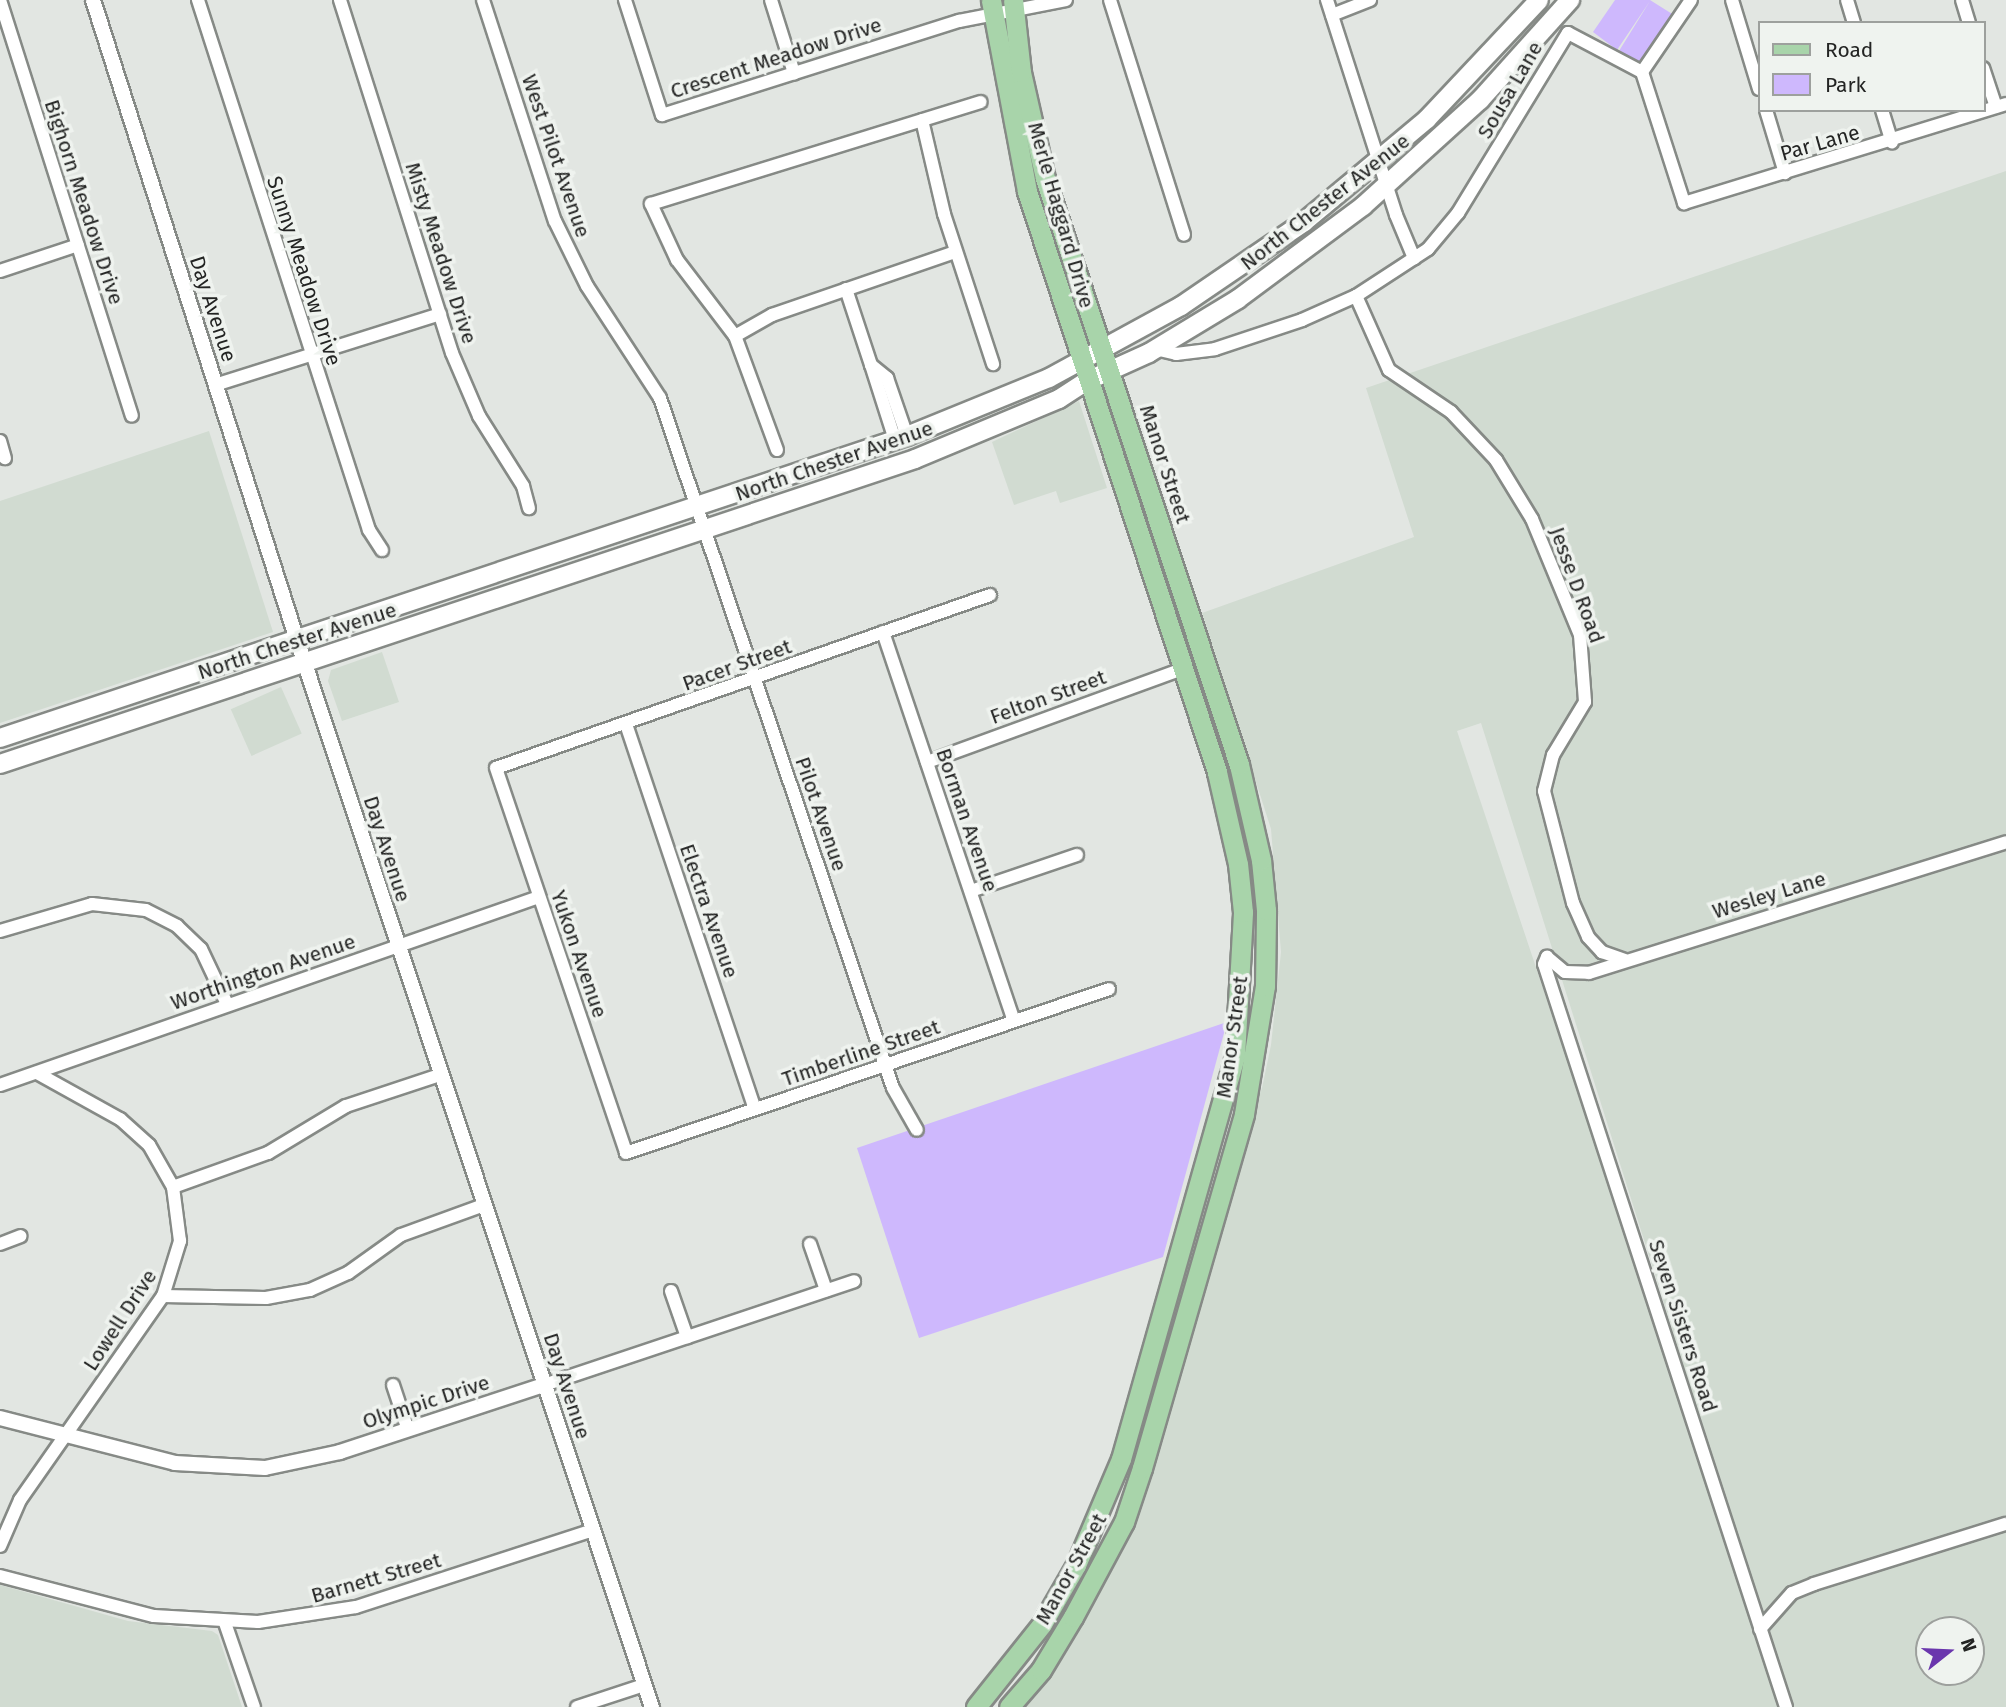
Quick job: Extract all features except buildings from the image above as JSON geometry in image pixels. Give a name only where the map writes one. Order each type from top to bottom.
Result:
[{"type":"main road","name":"North Chester Avenue","points":[[0,738],[901,438],[1026,388],[1104,346],[1137,332],[1225,278],[1380,161],[1463,83],[1539,0]]},
{"type":"main road","name":"North Chester Avenue","points":[[5,762],[706,529],[964,440],[1059,399],[1087,380],[1155,349],[1302,254],[1387,186],[1480,100],[1570,0]]},
{"type":"main road","name":"Merle Haggard Drive","points":[[1013,6],[1021,72],[1045,178],[1104,346]]},
{"type":"main road","name":"Merle Haggard Drive","points":[[992,8],[1027,191],[1081,358]]},
{"type":"main road","name":"Manor Street","points":[[1009,1707],[1041,1670],[1124,1522],[1244,1114],[1265,986],[1261,860],[1239,765],[1104,346]]},
{"type":"main road","name":"Manor Street","points":[[976,1707],[1042,1624],[1103,1506],[1121,1459],[1235,1056],[1243,919],[1238,864],[1217,772],[1081,358]]},
{"type":"main road","points":[[5,762],[12,746],[57,719]]},
{"type":"street","name":"Bighorn Meadow Drive","points":[[0,0],[132,416]]},
{"type":"street","name":"Day Avenue","points":[[93,0],[304,663],[652,1707]]},
{"type":"street","name":"Sunny Meadow Drive","points":[[198,0],[310,355],[369,530],[382,550]]},
{"type":"street","name":"Misty Meadow Drive","points":[[340,0],[465,385],[523,486],[529,508]]},
{"type":"street","name":"West Pilot Avenue","points":[[483,0],[555,221],[587,286],[655,387],[699,506]]},
{"type":"street","name":"Crescent Meadow Drive","points":[[625,0],[662,114],[959,21],[992,8],[1066,0]]},
{"type":"street","points":[[771,0],[794,73]]},
{"type":"street","points":[[1110,0],[1184,235]]},
{"type":"street","points":[[1155,349],[1176,355],[1215,349],[1311,317],[1356,296],[1414,258],[1387,186],[1326,0]]},
{"type":"street","points":[[1332,15],[1370,0]]},
{"type":"street","points":[[1642,72],[1691,0]]},
{"type":"street","points":[[1732,0],[1758,86]]},
{"type":"street","points":[[1847,0],[1853,21]]},
{"type":"street","points":[[1962,0],[1968,21]]},
{"type":"street","name":"Sousa Lane","points":[[1414,258],[1458,213],[1568,33],[1642,72]]},
{"type":"street","name":"Par Lane","points":[[1642,72],[1684,203],[1892,142],[1980,112]]},
{"type":"street","points":[[1985,72],[2001,105]]},
{"type":"street","points":[[777,450],[735,336],[677,260],[651,204],[981,103]]},
{"type":"street","points":[[1767,112],[1785,173]]},
{"type":"street","points":[[1883,112],[1892,142]]},
{"type":"street","points":[[922,120],[955,252],[993,364]]},
{"type":"street","points":[[0,271],[78,245]]},
{"type":"street","points":[[735,336],[772,315],[955,252]]},
{"type":"street","points":[[846,289],[871,365],[887,378],[901,438]]},
{"type":"street","name":"Jesse D Road","points":[[1356,296],[1389,370],[1451,412],[1496,460],[1532,519],[1580,635],[1585,702],[1553,755],[1544,791],[1573,903],[1588,937],[1602,952],[1625,960]]},
{"type":"street","points":[[215,385],[440,314]]},
{"type":"street","points":[[0,441],[5,458]]},
{"type":"street","name":"Pilot Avenue","points":[[699,506],[885,1065],[917,1130]]},
{"type":"street","name":"Pacer Street","points":[[496,768],[755,680],[990,595]]},
{"type":"street","name":"Borman Avenue","points":[[883,632],[1014,1021]]},
{"type":"street","name":"Felton Street","points":[[927,762],[1182,669]]},
{"type":"street","name":"Electra Avenue","points":[[626,724],[755,1109]]},
{"type":"street","name":"Yukon Avenue","points":[[496,768],[626,1153]]},
{"type":"street","name":"Wesley Lane","points":[[1547,957],[1565,972],[1581,974],[2006,842]]},
{"type":"street","points":[[971,891],[1077,855]]},
{"type":"street","name":"Worthington Avenue","points":[[0,1086],[227,1004],[539,897]]},
{"type":"street","points":[[0,931],[92,904],[146,910],[177,926],[201,950],[227,1004]]},
{"type":"street","name":"Seven Sisters Road","points":[[1547,957],[1544,964],[1786,1707]]},
{"type":"street","name":"Timberline Street","points":[[626,1153],[1109,989]]},
{"type":"street","name":"Lowell Drive","points":[[0,1546],[20,1500],[163,1296],[180,1241],[173,1187],[160,1160],[134,1130],[37,1073]]},
{"type":"street","points":[[173,1187],[268,1153],[346,1106],[440,1075]]},
{"type":"street","points":[[163,1296],[266,1298],[310,1290],[348,1273],[401,1235],[484,1205]]},
{"type":"street","points":[[0,1244],[21,1236]]},
{"type":"street","points":[[810,1244],[826,1290]]},
{"type":"street","name":"Olympic Drive","points":[[0,1418],[175,1463],[231,1469],[312,1460],[854,1281]]},
{"type":"street","points":[[671,1291],[687,1337]]},
{"type":"street","points":[[393,1385],[408,1430]]},
{"type":"street","points":[[1760,1629],[1792,1594],[1814,1584],[2006,1524]]},
{"type":"street","name":"Barnett Street","points":[[0,1576],[154,1616],[225,1623],[291,1619],[356,1607],[593,1530]]},
{"type":"street","points":[[225,1623],[254,1707]]},
{"type":"street","points":[[577,1707],[644,1685]]},
{"type":"shaded area","points":[[2006,171],[2006,1707],[1021,1707],[1038,1689],[1132,1515],[1179,1301],[1262,1088],[1271,1045],[1281,952],[1271,829],[1202,613],[1414,537],[1366,388]],"holes":[[[1481,723],[1738,1538],[1728,1542],[1457,731]]]},
{"type":"shaded area","points":[[1079,401],[1107,488],[1060,503],[1056,491],[1014,505],[992,442]]},
{"type":"shaded area","points":[[209,431],[273,632],[0,723],[0,501]]},
{"type":"shaded area","points":[[382,652],[399,702],[342,721],[328,681],[331,670]]},
{"type":"shaded area","points":[[281,687],[302,734],[251,756],[231,709]]},
{"type":"shaded area","points":[[0,1585],[128,1621],[212,1631],[218,1635],[242,1707],[0,1707]]},
{"type":"green space","points":[[1615,0],[1650,0],[1677,17],[1641,68],[1619,51],[1650,1],[1617,50],[1593,32]]},
{"type":"green space","points":[[1227,1022],[1163,1257],[919,1338],[857,1148]]}]
